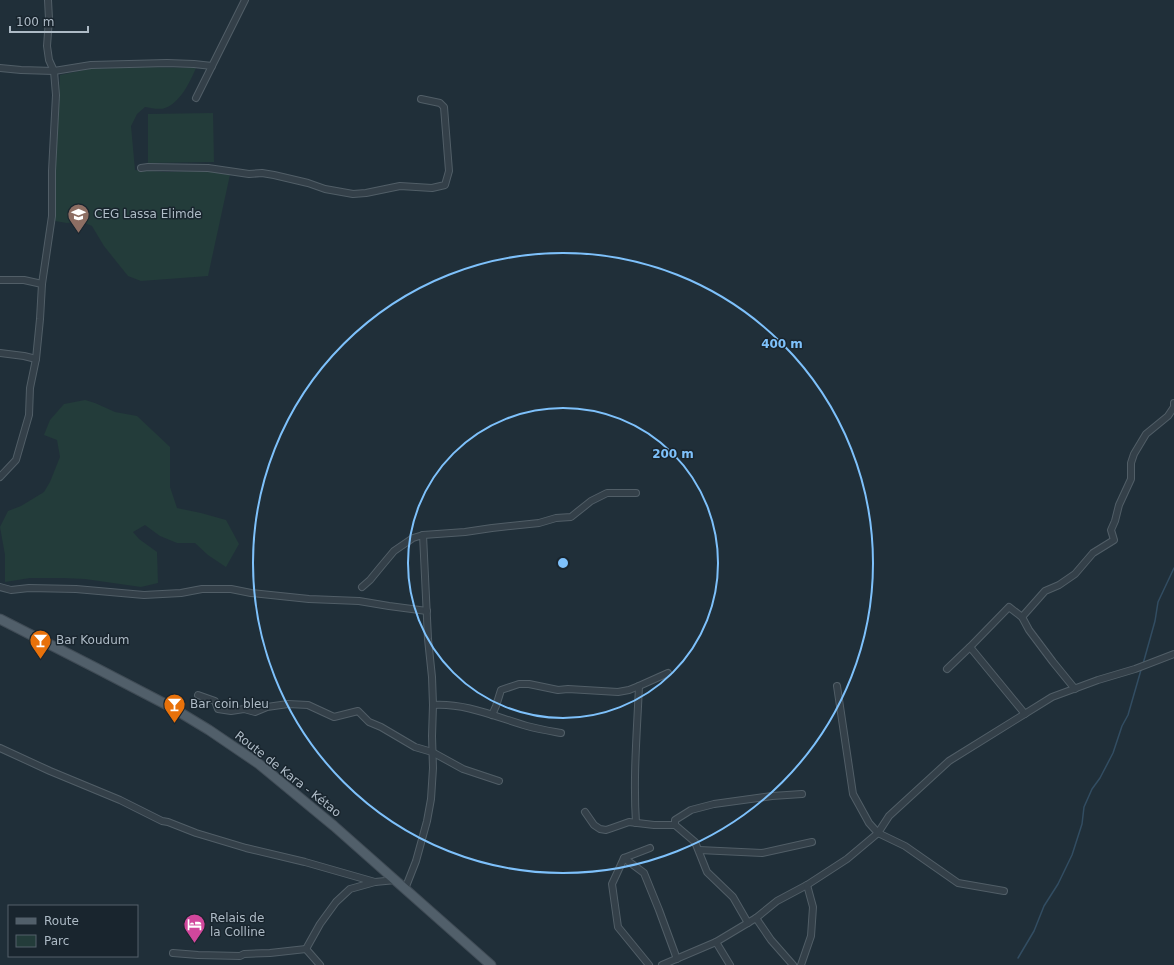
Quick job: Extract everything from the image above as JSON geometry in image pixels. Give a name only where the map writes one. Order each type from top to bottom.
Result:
[{"type":"main road","name":"Route de Kara - Kétao","points":[[0,619],[171,707],[231,744],[259,764],[334,826],[491,965]]},
{"type":"street","points":[[0,477],[16,460],[29,415],[30,388],[36,359],[42,284],[52,216],[52,171],[56,95],[54,71],[49,60],[47,46],[49,19],[48,0]]},
{"type":"street","points":[[196,98],[245,0]]},
{"type":"street","points":[[0,68],[54,71],[92,65],[168,63],[212,66]]},
{"type":"street","points":[[141,168],[208,168],[249,174],[262,173],[308,183],[325,189],[353,194],[400,186],[432,188],[445,185],[449,171],[444,107],[440,103],[421,100]]},
{"type":"street","points":[[0,280],[24,280],[42,284]]},
{"type":"street","points":[[0,353],[36,359]]},
{"type":"street","points":[[1022,617],[1045,591],[1059,585],[1075,574],[1093,553],[1114,540],[1111,530],[1119,505],[1131,479],[1131,463],[1134,454],[1146,434],[1168,416],[1174,407],[1174,403]]},
{"type":"street","points":[[362,587],[394,552],[413,538],[423,535],[464,532],[539,523],[556,518],[571,517],[591,501],[607,493],[636,493]]},
{"type":"street","points":[[405,889],[416,860],[427,822],[431,799],[433,768],[432,677],[428,639],[423,535]]},
{"type":"street","points":[[0,587],[11,590],[29,588],[76,589],[144,595],[181,593],[202,589],[231,589],[251,593],[309,599],[359,601],[427,611]]},
{"type":"street","points":[[947,669],[1009,607],[1022,617],[1029,630],[1075,688]]},
{"type":"street","points":[[970,647],[1025,714]]},
{"type":"street","points":[[662,965],[677,960],[716,942],[756,918],[777,901],[808,886],[847,859],[878,833],[889,816],[949,761],[1052,697],[1174,654]]},
{"type":"street","points":[[492,715],[501,690],[519,684],[537,684],[558,690],[568,689],[618,692],[629,690],[668,673]]},
{"type":"street","points":[[636,823],[634,803],[639,686]]},
{"type":"street","points":[[837,686],[853,794],[869,823],[878,833],[905,846],[958,883],[1004,891]]},
{"type":"street","points":[[198,695],[216,701],[218,709],[231,711],[244,709],[255,712],[267,707],[288,704],[308,705],[334,717],[358,711],[369,722],[381,727],[415,747],[432,752],[463,769],[499,780]]},
{"type":"street","points":[[433,705],[444,704],[481,711],[528,726],[561,734]]},
{"type":"street","points":[[0,748],[50,771],[120,800],[162,821],[246,848],[305,862],[375,882]]},
{"type":"street","points":[[675,825],[675,820],[691,810],[714,804],[802,794]]},
{"type":"street","points":[[585,812],[594,825],[600,829],[606,830],[629,822],[654,826],[675,825],[695,842],[707,872],[733,897],[748,922]]},
{"type":"street","points":[[699,850],[762,853],[812,842]]},
{"type":"street","points":[[649,965],[618,927],[612,884],[624,858],[650,848]]},
{"type":"street","points":[[624,858],[644,873],[677,960]]},
{"type":"street","points":[[306,950],[320,924],[336,902],[350,889],[375,882],[396,880]]},
{"type":"street","points":[[801,965],[811,936],[813,907],[808,886]]},
{"type":"street","points":[[756,918],[771,940],[793,965]]},
{"type":"street","points":[[716,942],[730,965]]},
{"type":"street","points":[[173,953],[240,956],[244,954],[306,950]]},
{"type":"street","points":[[306,950],[320,965]]},
{"type":"green space","points":[[141,67],[196,68],[188,85],[175,102],[163,109],[145,107],[137,114],[131,126],[135,170],[167,172],[231,170],[208,276],[141,281],[128,276],[104,246],[92,226],[80,221],[67,223],[55,221],[55,174],[60,75],[89,69]]},
{"type":"green space","points":[[213,113],[214,162],[148,163],[148,114]]},
{"type":"green space","points":[[85,400],[115,412],[137,416],[170,447],[170,487],[177,508],[226,520],[239,544],[226,567],[208,555],[195,543],[177,543],[160,536],[145,525],[133,532],[139,539],[157,552],[158,583],[141,587],[85,579],[63,578],[30,578],[5,582],[5,555],[0,527],[8,511],[21,506],[44,492],[50,482],[60,457],[57,440],[44,435],[50,420],[64,404]]},
{"type":"waterway","points":[[1143,664],[1155,621],[1158,602],[1174,568]]},
{"type":"waterway","points":[[1018,958],[1034,931],[1044,906],[1058,884],[1072,855],[1082,824],[1084,807],[1092,789],[1100,778],[1113,753],[1122,726],[1128,715],[1141,670]]},
{"type":"place","name":"CEG Lassa Elimde","points":[[78,234]]},
{"type":"place","name":"Bar Koudum","points":[[40,660]]},
{"type":"place","name":"Bar coin bleu","points":[[174,724]]},
{"type":"place","name":"Relais de la Colline","points":[[195,944]]}]
